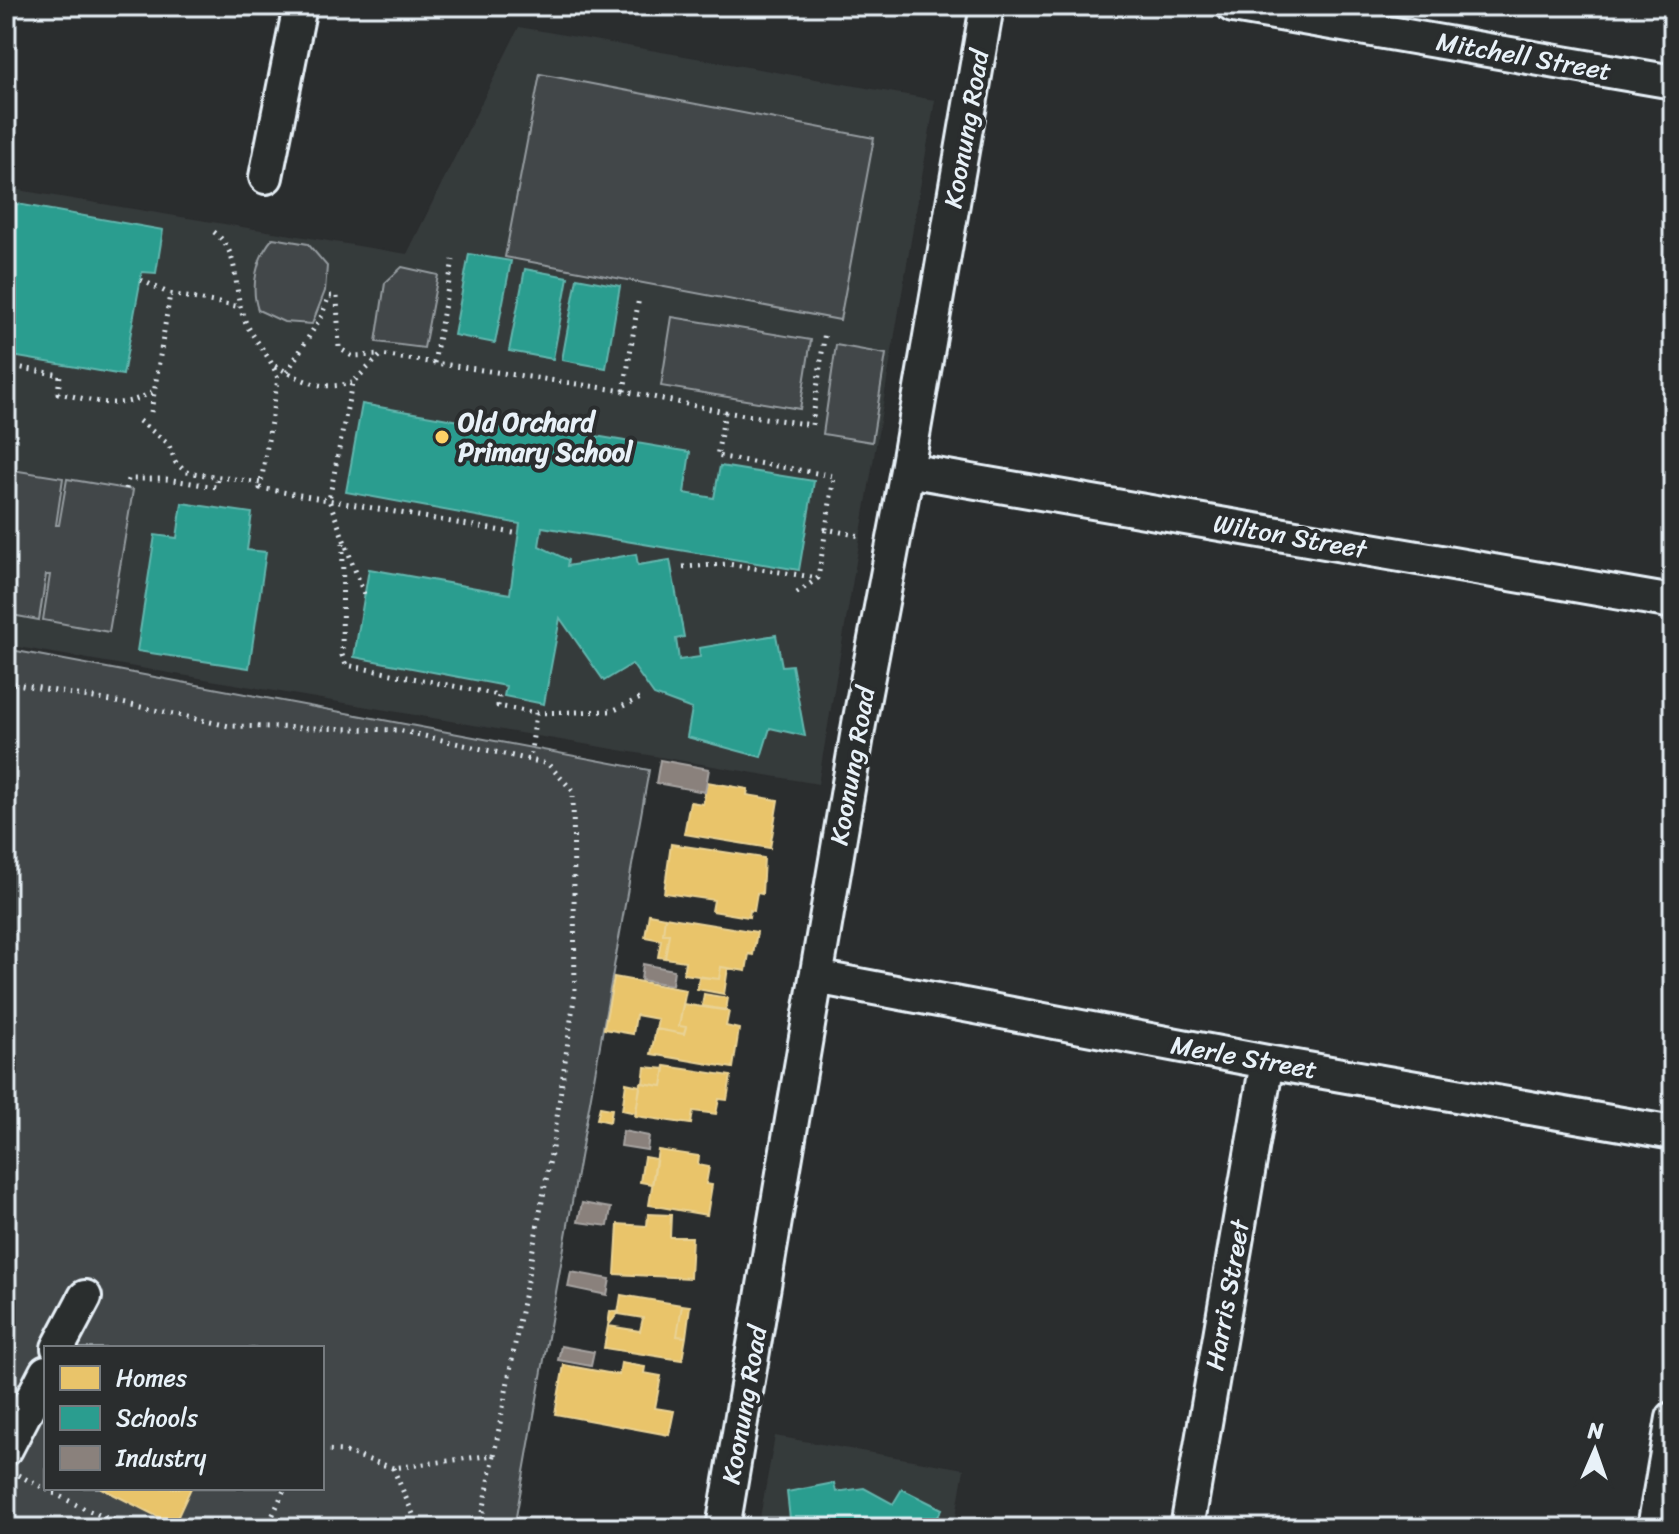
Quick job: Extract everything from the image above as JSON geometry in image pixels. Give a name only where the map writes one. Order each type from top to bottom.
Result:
[{"type":"street","points":[[266,177],[300,6]]},
{"type":"street","name":"Koonung Road","points":[[723,1528],[859,724],[907,470],[987,6]]},
{"type":"street","name":"Mitchell Street","points":[[1233,6],[1673,82]]},
{"type":"street","name":"Wilton Street","points":[[907,470],[1673,602]]},
{"type":"street","name":"Merle Street","points":[[816,977],[1267,1062],[1673,1133]]},
{"type":"street","name":"Harris Street","points":[[1187,1528],[1267,1062]]},
{"type":"street","points":[[59,1346],[85,1297]]},
{"type":"street","points":[[6,1449],[44,1376]]},
{"type":"street","points":[[1654,1528],[1673,1418]]},
{"type":"path","points":[[214,232],[233,255],[241,307],[254,336],[275,366],[278,379],[260,488],[519,534]]},
{"type":"path","points":[[434,363],[453,260]]},
{"type":"path","points":[[141,280],[170,294],[241,307]]},
{"type":"path","points":[[151,412],[170,294]]},
{"type":"path","points":[[287,372],[321,317],[329,296],[337,296],[339,348],[352,356],[381,355],[624,391],[725,412],[812,425],[825,331]]},
{"type":"path","points":[[624,391],[639,297]]},
{"type":"path","points":[[275,366],[317,386],[331,388],[352,383],[381,355]]},
{"type":"path","points":[[6,365],[60,375],[58,393],[122,405],[135,402],[155,389]]},
{"type":"path","points":[[352,383],[329,500],[364,594]]},
{"type":"path","points":[[725,412],[717,456],[834,476],[818,578],[797,593]]},
{"type":"path","points":[[139,421],[168,443],[176,463],[186,472],[261,483]]},
{"type":"path","points":[[126,489],[128,479],[166,479],[216,487],[218,476]]},
{"type":"path","points":[[826,529],[860,536]]},
{"type":"path","points":[[343,538],[342,655],[346,665],[499,695],[498,706],[536,713],[612,711],[643,697]]},
{"type":"path","points":[[683,567],[728,564],[818,578]]},
{"type":"path","points":[[6,682],[229,726],[398,730],[548,764],[573,791],[575,992],[554,1138],[480,1528]]},
{"type":"path","points":[[530,760],[536,713]]},
{"type":"path","points":[[324,1450],[343,1451],[393,1468],[494,1455]]},
{"type":"path","points":[[393,1468],[419,1528]]},
{"type":"path","points":[[6,1469],[44,1488]]},
{"type":"path","points":[[47,1490],[133,1528]]},
{"type":"path","points":[[245,1528],[271,1519],[284,1490]]},
{"type":"shaded area","name":"Old Orchard Primary School","points":[[519,27],[935,100],[818,784],[6,645],[6,188],[407,254]]},
{"type":"shaded area","points":[[540,74],[874,138],[840,320],[505,257]]},
{"type":"shaded area","points":[[273,238],[308,244],[327,266],[325,291],[312,324],[284,322],[258,310],[256,272]]},
{"type":"shaded area","points":[[402,267],[438,275],[424,348],[376,342],[385,283]]},
{"type":"shaded area","points":[[672,317],[811,340],[800,409],[661,386]]},
{"type":"shaded area","points":[[836,345],[886,354],[872,442],[823,434]]},
{"type":"shaded area","points":[[6,469],[63,478],[56,525],[59,525],[67,479],[133,490],[109,632],[43,620],[50,575],[46,575],[39,620],[6,614]]},
{"type":"shaded area","points":[[6,649],[649,770],[514,1528],[6,1528]]},
{"type":"shaded area","points":[[775,1436],[964,1469],[954,1528],[758,1528]]},
{"type":"building: Homes","points":[[707,782],[748,789],[747,795],[778,800],[770,848],[684,834],[690,802],[703,804]]},
{"type":"building: Homes","points":[[671,844],[764,858],[762,894],[757,893],[754,911],[750,910],[749,917],[712,911],[714,900],[664,893]]},
{"type":"building: Homes","points":[[649,914],[665,917],[663,934],[669,934],[665,958],[658,957],[661,940],[645,937]]},
{"type":"building: Homes","points":[[665,917],[757,932],[746,971],[721,967],[719,979],[683,974],[685,961],[665,958],[669,934],[663,934]]},
{"type":"building: Homes","points":[[721,967],[728,968],[724,994],[697,989],[699,977],[719,979]]},
{"type":"building: Homes","points":[[614,977],[686,990],[679,1026],[686,1027],[684,1034],[656,1029],[658,1019],[636,1015],[633,1034],[604,1029]]},
{"type":"building: Homes","points":[[704,994],[728,998],[726,1010],[702,1006]]},
{"type":"building: Homes","points":[[683,1004],[729,1011],[726,1026],[739,1029],[733,1068],[651,1054],[656,1029],[684,1034],[686,1027],[679,1026]]},
{"type":"building: Homes","points":[[665,1066],[731,1076],[727,1100],[719,1099],[716,1114],[693,1111],[691,1124],[635,1116],[641,1083],[662,1086]]},
{"type":"building: Homes","points":[[645,1067],[665,1069],[662,1086],[643,1083]]},
{"type":"building: Homes","points":[[626,1083],[640,1086],[636,1113],[622,1110]]},
{"type":"building: Homes","points":[[600,1107],[612,1109],[610,1122],[597,1119]]},
{"type":"building: Homes","points":[[658,1150],[699,1156],[698,1165],[709,1167],[706,1184],[712,1185],[707,1215],[649,1205]]},
{"type":"building: Homes","points":[[644,1157],[656,1159],[652,1184],[640,1182]]},
{"type":"building: Homes","points":[[648,1214],[671,1215],[670,1237],[692,1237],[690,1278],[615,1274],[618,1224],[647,1226]]},
{"type":"building: Homes","points":[[621,1295],[682,1305],[677,1336],[686,1337],[682,1360],[604,1348],[608,1326],[640,1331],[643,1318],[618,1314]]},
{"type":"building: Homes","points":[[682,1305],[690,1306],[686,1337],[677,1336]]},
{"type":"building: Homes","points":[[610,1311],[619,1312],[608,1326]]},
{"type":"building: Homes","points":[[621,1363],[645,1367],[644,1373],[661,1376],[655,1408],[674,1411],[669,1435],[555,1414],[564,1365],[619,1375]]},
{"type":"building: Homes","points":[[105,1490],[190,1490],[174,1525]]},
{"type":"building: Schools","points":[[6,202],[163,230],[156,273],[142,272],[123,375],[6,355]]},
{"type":"building: Schools","points":[[469,254],[511,261],[495,343],[454,335]]},
{"type":"building: Schools","points":[[525,269],[568,277],[553,359],[509,351]]},
{"type":"building: Schools","points":[[577,278],[620,286],[606,368],[562,360]]},
{"type":"building: Schools","points":[[362,404],[540,435],[542,427],[690,452],[684,493],[714,498],[720,466],[814,481],[799,570],[542,527],[539,546],[568,560],[567,566],[636,554],[638,565],[670,560],[684,637],[676,639],[679,660],[700,657],[699,648],[776,635],[782,666],[792,665],[805,736],[770,728],[761,757],[687,737],[692,709],[654,695],[632,664],[604,681],[560,618],[544,704],[504,696],[506,686],[354,657],[369,569],[510,594],[520,524],[346,492]]},
{"type":"building: Schools","points":[[182,503],[252,513],[247,550],[266,552],[249,668],[137,651],[155,535],[177,538]]},
{"type":"building: Schools","points":[[834,1483],[836,1492],[864,1488],[893,1504],[902,1489],[942,1509],[932,1528],[791,1528],[787,1492]]},
{"type":"building: Industry","points":[[660,760],[709,769],[705,792],[656,783]]},
{"type":"building: Industry","points":[[643,964],[674,970],[672,985],[641,980]]},
{"type":"building: Industry","points":[[623,1131],[649,1136],[647,1150],[621,1146]]},
{"type":"building: Industry","points":[[582,1203],[611,1208],[608,1226],[578,1222]]},
{"type":"building: Industry","points":[[571,1272],[610,1279],[607,1295],[568,1287]]},
{"type":"building: Industry","points":[[561,1346],[594,1352],[591,1366],[558,1360]]},
{"type":"place","name":"Old Orchard Primary School","points":[[442,437]]}]
